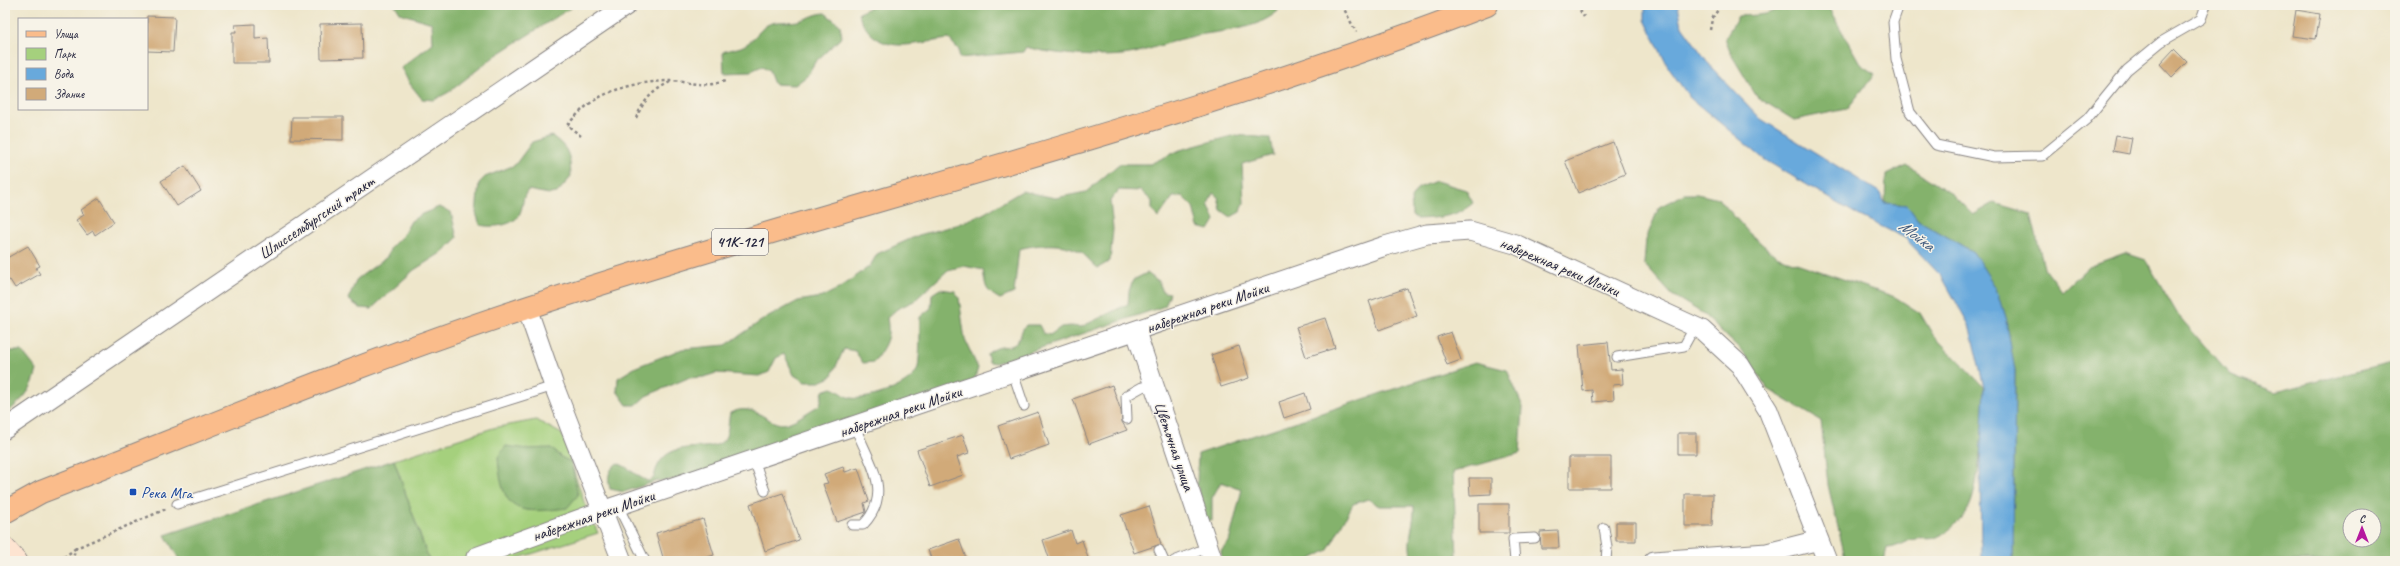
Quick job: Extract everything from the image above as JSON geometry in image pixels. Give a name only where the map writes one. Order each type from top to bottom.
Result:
[{"type":"main road","name":"41К-121","points":[[5,512],[41,492],[326,380],[527,308],[1163,118],[1366,49],[1488,5]]},
{"type":"main road","points":[[5,549],[16,561]]},
{"type":"street","name":"Шлиссельбургский тракт","points":[[5,429],[627,5]]},
{"type":"street","name":"набережная реки Мойки","points":[[476,559],[610,508],[1136,332],[1384,246],[1427,234],[1470,231],[1515,244],[1702,330],[1740,365],[1768,410],[1819,540]]},
{"type":"street","points":[[527,308],[554,386],[610,508],[622,561]]},
{"type":"street","name":"Цветочная улица","points":[[1136,332],[1211,554]]},
{"type":"street","points":[[1654,561],[1696,560],[1767,553],[1819,540],[1827,561]]},
{"type":"lane","points":[[1899,5],[1893,22],[1896,59],[1910,112],[1936,145],[1994,156],[2042,156],[2087,119],[2127,70],[2161,42],[2201,20],[2206,5]]},
{"type":"lane","points":[[1617,357],[1684,346],[1695,326]]},
{"type":"lane","points":[[1013,373],[1024,406]]},
{"type":"lane","points":[[1127,419],[1126,396],[1142,387],[1154,384]]},
{"type":"lane","points":[[177,504],[554,386]]},
{"type":"lane","points":[[852,525],[863,525],[871,517],[878,490],[878,482],[871,462],[862,445],[855,426]]},
{"type":"lane","points":[[754,460],[765,491]]},
{"type":"lane","points":[[610,508],[645,561]]},
{"type":"lane","points":[[1604,528],[1607,547],[1606,561]]},
{"type":"lane","points":[[1515,561],[1513,539],[1536,538]]},
{"type":"lane","points":[[1160,550],[1164,561]]},
{"type":"lane","points":[[1174,561],[1211,554]]},
{"type":"path","points":[[1342,5],[1366,49]]},
{"type":"path","points":[[1577,5],[1584,17]]},
{"type":"path","points":[[1710,30],[1712,20],[1721,5]]},
{"type":"path","points":[[581,136],[568,125],[592,101],[627,87],[671,81],[701,85],[715,85],[725,80]]},
{"type":"path","points":[[636,118],[645,99],[655,89],[671,81]]},
{"type":"path","points":[[59,561],[76,548],[177,504]]},
{"type":"path","points":[[72,561],[76,548]]},
{"type":"green space","points":[[395,5],[575,5],[495,56],[449,92],[434,100],[422,99],[410,84],[401,68],[433,43],[432,23],[400,13]]},
{"type":"green space","points":[[873,5],[1277,5],[1278,11],[1269,18],[1249,26],[1187,38],[1123,55],[1096,56],[1065,54],[1026,47],[1023,52],[959,58],[959,50],[949,39],[909,45],[897,45],[886,43],[875,37],[866,28],[858,14]]},
{"type":"green space","points":[[1780,5],[1827,5],[1861,65],[1875,74],[1847,109],[1794,120],[1757,97],[1732,56],[1725,38],[1738,16],[1772,12]]},
{"type":"green space","points":[[825,13],[840,25],[842,37],[815,62],[807,76],[795,85],[774,84],[769,71],[762,67],[751,72],[724,73],[723,52],[745,45],[767,25],[775,22],[797,21]]},
{"type":"green space","points":[[1235,135],[1270,138],[1273,155],[1242,164],[1244,203],[1240,212],[1231,217],[1221,210],[1218,197],[1213,193],[1208,204],[1215,220],[1209,230],[1198,227],[1193,207],[1182,196],[1173,197],[1158,218],[1152,209],[1152,201],[1141,191],[1119,190],[1110,201],[1113,229],[1110,261],[1098,268],[1084,254],[1065,246],[1042,245],[1019,249],[1014,293],[1000,299],[988,290],[983,270],[964,266],[948,270],[914,301],[897,309],[887,318],[888,337],[874,362],[863,363],[855,351],[844,349],[831,377],[820,382],[805,382],[794,375],[784,354],[776,358],[769,372],[759,376],[716,373],[704,377],[688,378],[646,396],[636,405],[627,405],[617,391],[618,378],[636,367],[682,349],[726,345],[761,321],[798,301],[822,297],[840,288],[870,266],[877,254],[919,235],[956,225],[983,214],[1022,191],[1055,198],[1086,192],[1119,164],[1150,164],[1180,150]]},
{"type":"green space","points":[[552,136],[566,149],[569,158],[571,177],[557,193],[549,194],[528,190],[520,213],[513,221],[497,226],[480,225],[476,213],[479,183],[485,177],[515,165],[532,142]]},
{"type":"green space","points":[[1907,165],[1953,195],[1973,215],[1994,203],[2031,214],[2044,268],[2062,292],[2089,266],[2125,253],[2146,260],[2178,315],[2229,374],[2275,392],[2395,362],[2395,561],[2013,561],[2015,371],[1973,252],[1918,220],[1907,205],[1885,203],[1886,175]]},
{"type":"green space","points":[[1436,181],[1466,190],[1473,203],[1467,208],[1447,216],[1417,219],[1412,215],[1411,198],[1418,188]]},
{"type":"green space","points":[[1684,194],[1697,194],[1719,199],[1749,233],[1776,256],[1895,297],[1920,313],[1933,335],[1984,387],[1980,451],[1975,487],[1972,501],[1967,511],[1957,523],[1935,538],[1912,540],[1895,547],[1887,548],[1884,561],[1846,561],[1828,485],[1821,421],[1768,389],[1741,350],[1702,313],[1672,295],[1644,264],[1646,239],[1659,207]]},
{"type":"green space","points":[[439,207],[451,212],[457,238],[441,253],[414,270],[371,309],[360,308],[348,299],[357,279],[387,257],[391,247],[403,235],[411,221],[422,214]]},
{"type":"green space","points":[[1147,273],[1159,282],[1163,292],[1170,293],[1165,306],[996,363],[989,362],[987,354],[996,348],[1015,344],[1026,325],[1039,325],[1043,333],[1050,335],[1061,327],[1081,327],[1128,304],[1129,291],[1133,280]]},
{"type":"green space","points":[[940,289],[955,291],[959,298],[965,340],[978,368],[974,381],[693,478],[657,481],[624,492],[610,489],[609,474],[617,463],[648,481],[654,478],[659,463],[667,454],[677,450],[719,444],[725,438],[730,413],[739,410],[748,410],[780,424],[787,423],[820,405],[823,391],[832,388],[851,398],[859,398],[879,394],[900,386],[915,374],[918,367],[920,349],[920,317],[931,308],[932,294]]},
{"type":"green space","points":[[5,351],[22,351],[37,370],[26,395],[5,414]]},
{"type":"green space","points":[[1475,362],[1507,370],[1523,407],[1520,453],[1453,472],[1457,556],[1423,560],[1411,555],[1410,537],[1414,506],[1379,506],[1368,499],[1353,504],[1328,550],[1307,561],[1222,561],[1221,551],[1229,542],[1242,489],[1221,482],[1212,498],[1212,521],[1205,520],[1197,484],[1198,454]]},
{"type":"green space","points":[[536,420],[562,434],[584,502],[598,533],[509,561],[429,561],[394,460],[493,428]]},
{"type":"green space","points":[[506,446],[527,449],[551,448],[561,457],[571,462],[578,495],[567,508],[536,511],[524,510],[515,506],[508,500],[503,490],[500,476],[498,457]]},
{"type":"green space","points":[[394,460],[429,561],[180,561],[165,535]]},
{"type":"water","name":"Мойка","points":[[1645,5],[1678,5],[1682,26],[1712,68],[1761,119],[1879,192],[1885,203],[1907,205],[1918,220],[1973,252],[1996,288],[2007,324],[2015,371],[2013,561],[1981,561],[1980,464],[1984,387],[1969,325],[1942,277],[1905,238],[1858,215],[1765,160],[1690,98],[1668,67],[1645,20]]},
{"type":"building","points":[[2296,10],[2320,14],[2316,39],[2292,36]]},
{"type":"building","points":[[147,16],[175,17],[173,52],[148,51]]},
{"type":"building","points":[[362,23],[363,58],[321,59],[320,24]]},
{"type":"building","points":[[255,24],[255,39],[268,38],[269,63],[232,63],[232,32],[236,32],[235,25]]},
{"type":"building","points":[[2174,49],[2187,62],[2172,77],[2160,64]]},
{"type":"building","points":[[292,117],[343,117],[343,140],[291,139]]},
{"type":"building","points":[[2116,135],[2132,138],[2129,154],[2113,151]]},
{"type":"building","points":[[1613,142],[1625,174],[1578,193],[1565,161]]},
{"type":"building","points":[[185,166],[201,191],[177,206],[161,181]]},
{"type":"building","points":[[99,198],[114,222],[95,235],[93,231],[87,235],[76,220],[84,215],[81,210]]},
{"type":"building","points":[[28,246],[40,266],[36,268],[40,274],[15,288],[10,280],[5,282],[5,259]]},
{"type":"building","points":[[1407,288],[1417,316],[1379,330],[1369,301]]},
{"type":"building","points":[[1325,318],[1335,348],[1306,357],[1296,327]]},
{"type":"building","points":[[1451,332],[1461,360],[1447,365],[1437,337]]},
{"type":"building","points":[[1608,342],[1611,370],[1622,369],[1623,384],[1613,385],[1614,400],[1593,402],[1592,390],[1583,391],[1579,345]]},
{"type":"building","points":[[1239,346],[1249,378],[1221,387],[1211,355]]},
{"type":"building","points":[[1112,385],[1121,411],[1122,422],[1127,430],[1089,444],[1073,399]]},
{"type":"building","points":[[1305,393],[1310,409],[1284,418],[1279,402]]},
{"type":"building","points":[[1038,412],[1049,445],[1009,459],[998,426]]},
{"type":"building","points":[[1678,433],[1696,433],[1696,454],[1678,454]]},
{"type":"building","points":[[963,435],[969,453],[957,457],[963,475],[930,487],[917,450]]},
{"type":"building","points":[[1569,457],[1611,457],[1611,488],[1569,488]]},
{"type":"building","points":[[843,467],[845,472],[858,468],[869,501],[864,503],[866,512],[837,522],[823,484],[828,483],[824,474]]},
{"type":"building","points":[[1469,478],[1491,478],[1491,494],[1470,495]]},
{"type":"building","points":[[783,493],[799,540],[765,551],[750,504]]},
{"type":"building","points":[[1685,494],[1713,494],[1712,526],[1685,526]]},
{"type":"building","points":[[1479,504],[1509,504],[1509,533],[1479,533]]},
{"type":"building","points":[[1149,506],[1161,544],[1134,553],[1121,515]]},
{"type":"building","points":[[703,519],[714,555],[694,561],[664,561],[656,533]]},
{"type":"building","points":[[1616,522],[1636,522],[1636,541],[1616,541]]},
{"type":"building","points":[[1071,530],[1075,543],[1082,540],[1089,561],[1050,561],[1043,540]]},
{"type":"building","points":[[1558,531],[1559,548],[1541,548],[1540,532]]},
{"type":"building","points":[[959,539],[967,561],[932,561],[928,550]]},
{"type":"place","name":"Река Мга","points":[[133,492]]}]
